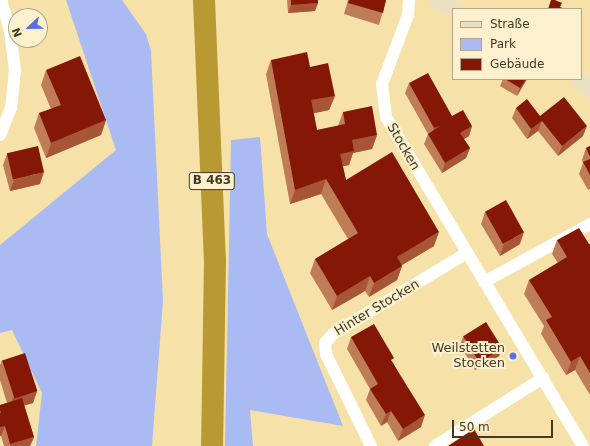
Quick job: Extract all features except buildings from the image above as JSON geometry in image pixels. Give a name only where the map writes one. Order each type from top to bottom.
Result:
[{"type":"highway","name":"B 463","points":[[204,0],[215,260],[216,362],[212,446]]},
{"type":"highway","name":"B 463","points":[[199,446],[216,362]]},
{"type":"street","points":[[0,136],[11,108],[15,71],[10,31],[1,0]]},
{"type":"street","name":"Stocken","points":[[410,0],[408,15],[382,84],[381,102],[386,117],[583,446]]},
{"type":"street","points":[[437,0],[453,8]]},
{"type":"street","points":[[580,80],[590,89]]},
{"type":"street","points":[[484,282],[590,224]]},
{"type":"street","name":"Hinter Stocken","points":[[371,446],[326,354],[325,343],[333,334],[467,254]]},
{"type":"street","points":[[435,446],[543,378]]},
{"type":"green space","points":[[66,0],[122,0],[146,34],[151,51],[163,301],[152,446],[36,446],[42,393],[12,330],[0,333],[0,245],[116,150]]},
{"type":"green space","points":[[260,137],[267,234],[343,426],[250,410],[253,446],[225,446],[231,140]]},
{"type":"place","name":"Weilstetten Stocken","points":[[513,356]]}]
